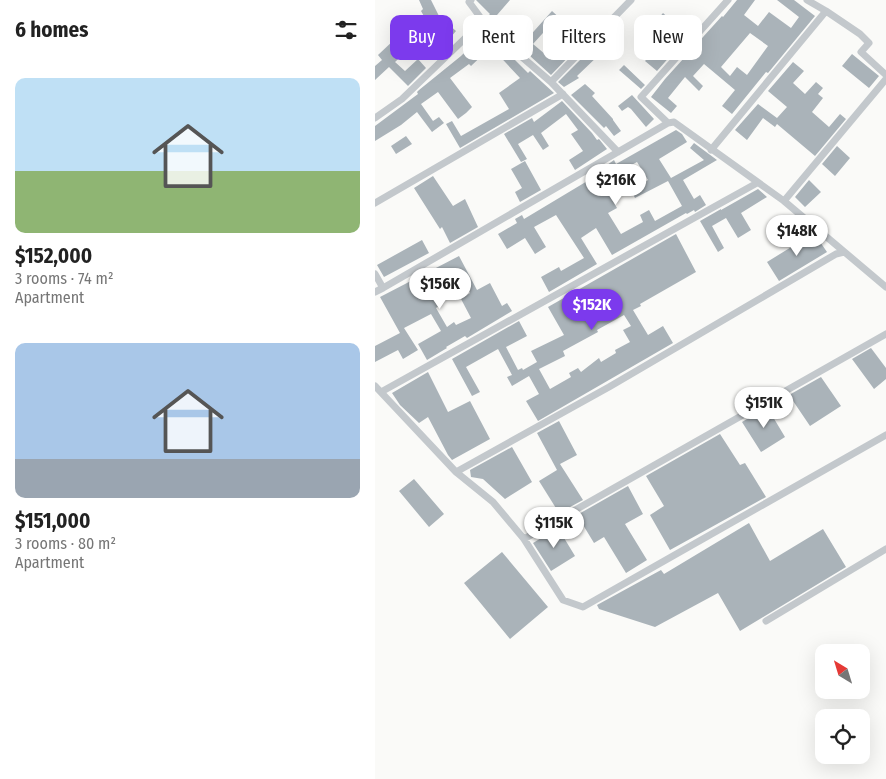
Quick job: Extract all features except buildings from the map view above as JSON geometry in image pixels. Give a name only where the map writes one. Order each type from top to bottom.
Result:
[{"type":"street","points":[[471,0],[469,2],[479,15]]},
{"type":"street","points":[[551,82],[631,0]]},
{"type":"street","points":[[668,123],[641,97],[728,0]]},
{"type":"street","points":[[807,0],[860,34],[869,43],[861,52],[886,75]]},
{"type":"street","points":[[711,150],[826,11]]},
{"type":"street","points":[[375,118],[402,99],[463,40]]},
{"type":"street","points":[[525,60],[551,82],[618,152]]},
{"type":"street","points":[[784,201],[886,79]]},
{"type":"street","points":[[375,203],[563,94]]},
{"type":"street","points":[[375,292],[668,123],[674,122],[784,201],[886,286]]},
{"type":"street","points":[[381,392],[757,183]]},
{"type":"street","points":[[456,472],[609,387],[836,254],[844,252]]},
{"type":"street","points":[[375,274],[383,288]]},
{"type":"street","points":[[524,539],[886,334]]},
{"type":"street","points":[[375,386],[456,472],[493,502],[524,539],[563,600],[583,607],[886,435]]},
{"type":"street","points":[[766,621],[886,549]]}]
